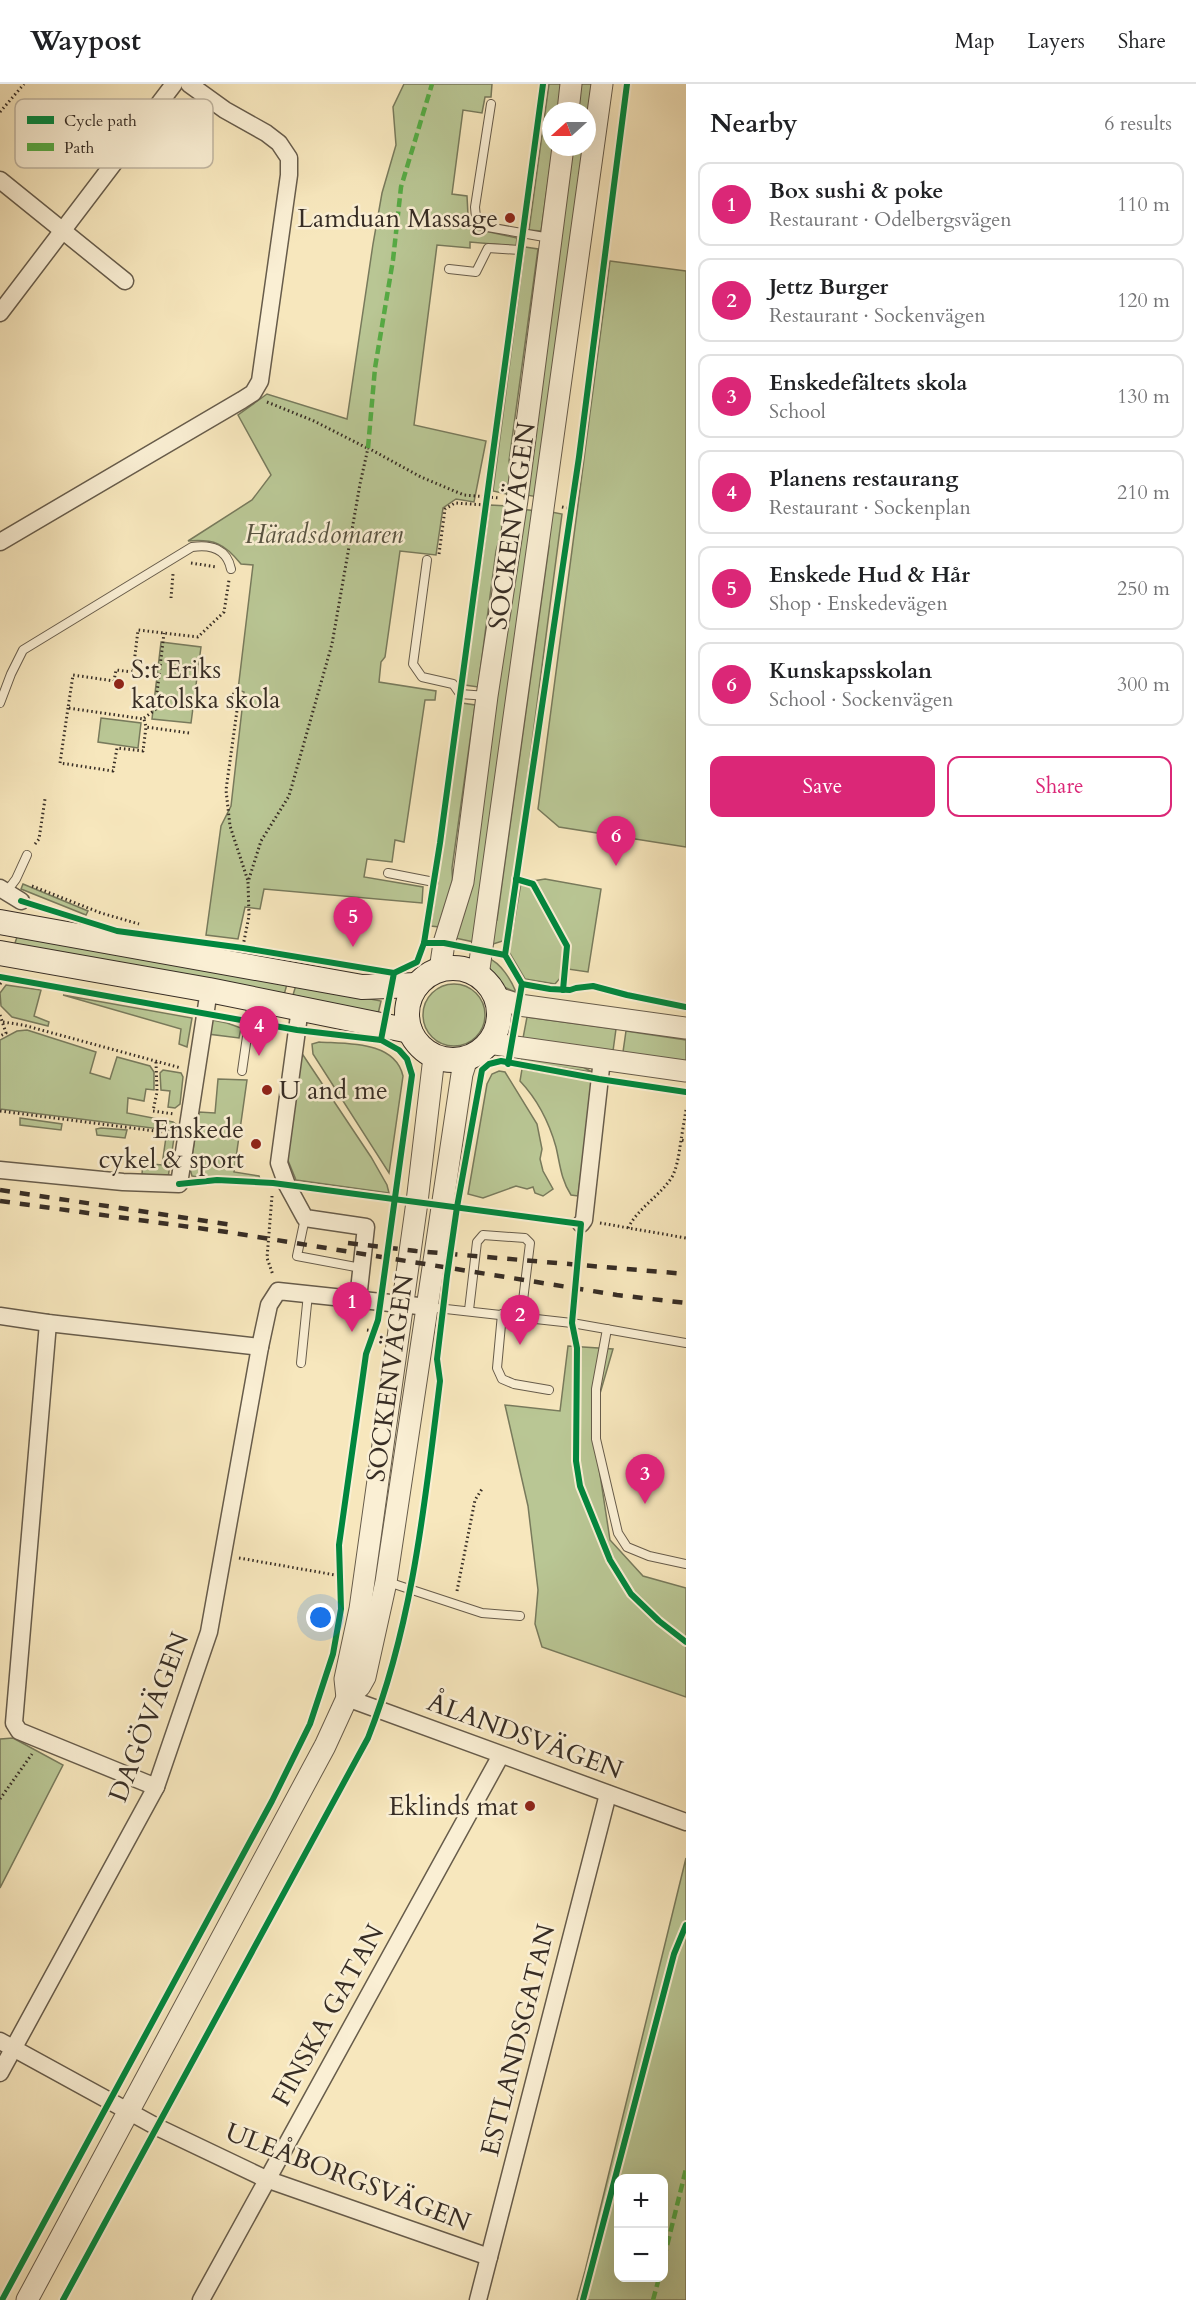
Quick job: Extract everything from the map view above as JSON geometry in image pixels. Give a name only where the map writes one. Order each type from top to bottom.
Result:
[{"type":"main road","points":[[0,922],[362,987],[417,985]]},
{"type":"main road","points":[[0,952],[209,990],[410,1031]]},
{"type":"main road","points":[[460,969],[478,976],[488,985],[495,997],[498,1021],[489,1043],[479,1052],[467,1058],[450,1060],[434,1056],[424,1050],[410,1031],[407,1018],[407,1007],[417,985],[440,970],[460,969]]},
{"type":"street","points":[[163,99],[174,84]]},
{"type":"street","points":[[189,84],[210,99]]},
{"type":"street","points":[[569,102],[572,84]]},
{"type":"street","name":"SOCKENVÄGEN","points":[[478,976],[602,84]]},
{"type":"street","points":[[0,542],[253,393],[260,381],[289,175],[289,158],[279,143],[266,133],[213,101]]},
{"type":"street","name":"SOCKENVÄGEN","points":[[440,970],[444,943],[463,882],[487,696],[517,500],[562,156]]},
{"type":"street","points":[[0,313],[111,168]]},
{"type":"street","points":[[0,180],[124,281]]},
{"type":"street","points":[[0,1170],[123,1182],[179,1184],[209,990]]},
{"type":"street","points":[[495,997],[519,1005],[686,1028]]},
{"type":"street","points":[[300,1008],[279,1163],[304,1218],[366,1227],[358,1299]]},
{"type":"street","points":[[489,1043],[686,1071]]},
{"type":"street","name":"SOCKENVÄGEN","points":[[347,1698],[345,1679],[360,1609],[404,1304],[434,1056]]},
{"type":"street","name":"SOCKENVÄGEN","points":[[27,2300],[325,1746],[347,1698],[360,1686],[365,1677],[386,1582],[462,1074],[467,1058]]},
{"type":"street","points":[[582,1222],[602,1059]]},
{"type":"street","name":"DAGÖVÄGEN","points":[[0,2073],[7,2044],[156,1787],[209,1632],[269,1305],[278,1291],[308,1294]]},
{"type":"street","points":[[308,1294],[428,1307]]},
{"type":"street","points":[[0,1316],[260,1347]]},
{"type":"street","points":[[48,1323],[14,1723],[19,1731],[156,1787]]},
{"type":"street","name":"ÅLANDSVÄGEN","points":[[347,1698],[686,1822]]},
{"type":"street","name":"FINSKA GATAN","points":[[201,2300],[501,1755]]},
{"type":"street","name":"ESTLANDSGATAN","points":[[478,2300],[608,1794]]},
{"type":"street","name":"ULEÅBORGSVÄGEN","points":[[7,2044],[157,2127],[266,2179],[489,2257]]},
{"type":"lane","points":[[491,104],[475,207],[476,218],[482,226],[551,238]]},
{"type":"lane","points":[[449,269],[476,272],[488,248],[520,250]]},
{"type":"lane","points":[[0,703],[23,650],[192,547],[213,546],[229,560],[231,569]]},
{"type":"lane","points":[[427,560],[414,664],[422,677],[453,684],[460,694],[487,696]]},
{"type":"lane","points":[[11,890],[27,855]]},
{"type":"lane","points":[[388,873],[434,882]]},
{"type":"lane","points":[[242,1071],[252,999]]},
{"type":"lane","points":[[304,1218],[297,1256],[362,1268]]},
{"type":"lane","points":[[469,1310],[477,1242],[483,1235],[525,1238],[530,1243],[521,1317]]},
{"type":"lane","points":[[301,1363],[308,1294]]},
{"type":"lane","points":[[428,1307],[502,1314],[607,1329],[685,1344]]},
{"type":"lane","points":[[502,1314],[497,1368],[502,1379],[514,1384],[549,1390]]},
{"type":"lane","points":[[607,1329],[596,1389],[596,1439],[618,1533],[627,1547],[649,1556],[686,1564]]},
{"type":"lane","points":[[386,1582],[482,1613],[520,1616]]},
{"type":"path","points":[[0,112],[24,84]]},
{"type":"path","points":[[253,393],[265,401],[314,421],[432,482],[464,495],[517,500]]},
{"type":"path","points":[[248,882],[261,841],[289,796],[329,655],[368,448]]},
{"type":"path","points":[[484,517],[488,485]]},
{"type":"path","points":[[569,521],[572,499]]},
{"type":"path","points":[[542,504],[571,509]]},
{"type":"path","points":[[144,719],[146,727],[143,751],[117,748],[113,771],[60,763],[73,675],[114,681],[116,670],[133,672],[138,630],[198,637],[224,612],[231,569],[186,562]]},
{"type":"path","points":[[171,598],[173,569]]},
{"type":"path","points":[[144,719],[154,710],[164,633]]},
{"type":"path","points":[[232,694],[239,696],[226,790],[230,826],[248,882],[249,916],[243,948]]},
{"type":"path","points":[[68,708],[144,719]]},
{"type":"path","points":[[146,727],[189,733]]},
{"type":"path","points":[[40,833],[45,799]]},
{"type":"path","points":[[11,890],[63,900],[140,924]]},
{"type":"path","points":[[231,946],[253,950]]},
{"type":"path","points":[[0,984],[3,977],[17,980]]},
{"type":"path","points":[[0,1015],[6,1033],[0,1036]]},
{"type":"path","points":[[3,1022],[23,1025],[197,1072]]},
{"type":"path","points":[[156,1062],[157,1092],[153,1111],[191,1117]]},
{"type":"path","points":[[628,1228],[633,1218],[671,1177],[678,1163],[686,1110]]},
{"type":"path","points":[[0,1111],[188,1136]]},
{"type":"path","points":[[681,1140],[686,1141]]},
{"type":"path","points":[[582,1222],[686,1238]]},
{"type":"path","points":[[373,1336],[380,1302]]},
{"type":"path","points":[[455,1604],[475,1500],[482,1489]]},
{"type":"path","points":[[223,1555],[341,1576]]},
{"type":"path","points":[[340,1568],[341,1584]]},
{"type":"path","points":[[0,1799],[42,1740]]},
{"type":"green space","name":"Häradsdomaren","points":[[404,84],[492,84],[491,97],[485,97],[482,113],[463,110],[452,194],[467,196],[468,215],[476,229],[517,238],[516,246],[470,242],[470,248],[437,245],[414,425],[486,441],[474,502],[456,499],[443,508],[436,555],[400,551],[385,657],[381,662],[379,682],[436,691],[435,700],[425,700],[404,842],[395,840],[392,862],[367,859],[364,877],[423,887],[422,903],[264,889],[260,909],[245,907],[238,939],[206,935],[221,826],[231,806],[244,692],[238,690],[253,565],[241,564],[229,551],[218,544],[188,541],[252,500],[271,475],[238,415],[267,394],[347,419],[382,193],[396,145],[393,107]]},
{"type":"green space","points":[[549,84],[562,84],[559,102],[547,102]]},
{"type":"green space","points":[[581,84],[594,84],[591,102],[578,102]]},
{"type":"green space","points":[[542,135],[542,156],[552,156],[541,231],[529,230]]},
{"type":"green space","points":[[571,156],[584,156],[538,497],[526,495]]},
{"type":"green space","points":[[525,247],[538,249],[509,461],[513,479],[511,495],[493,491]]},
{"type":"green space","points":[[610,261],[686,271],[686,847],[559,827],[538,809]]},
{"type":"green space","points":[[490,505],[508,506],[496,551],[478,687],[465,685]]},
{"type":"green space","points":[[521,509],[536,511],[474,942],[455,938]]},
{"type":"green space","points":[[546,511],[562,514],[506,940],[493,944],[492,928],[497,920],[549,546],[544,523]]},
{"type":"green space","points":[[161,642],[201,647],[191,723],[152,719]]},
{"type":"green space","points":[[462,703],[475,705],[452,868],[453,890],[439,927],[431,926]]},
{"type":"green space","points":[[101,718],[141,723],[138,748],[98,742]]},
{"type":"green space","points":[[545,879],[601,889],[588,972],[568,969],[555,984],[525,979],[509,952],[521,883]]},
{"type":"green space","points":[[23,884],[88,911],[86,915],[21,889]]},
{"type":"green space","points":[[17,937],[287,984],[284,995],[14,946]]},
{"type":"green space","points":[[488,958],[501,968],[516,992],[495,980],[488,966],[486,959]]},
{"type":"green space","points":[[454,984],[476,993],[485,1015],[476,1037],[454,1046],[432,1037],[423,1015],[432,993]]},
{"type":"green space","points":[[6,985],[41,990],[34,1016],[49,1022],[48,1026],[12,1017],[1,1006],[0,993]]},
{"type":"green space","points":[[296,985],[381,1001],[378,1014],[293,995]]},
{"type":"green space","points":[[63,995],[192,1018],[187,1047],[179,1044],[181,1029]]},
{"type":"green space","points":[[527,1017],[616,1029],[613,1051],[523,1038]]},
{"type":"green space","points":[[212,1020],[241,1028],[239,1038],[208,1034]]},
{"type":"green space","points":[[27,1030],[96,1052],[90,1073],[110,1079],[117,1057],[150,1066],[154,1072],[154,1090],[146,1089],[144,1101],[128,1098],[127,1113],[173,1122],[178,1126],[176,1131],[0,1109],[0,1040],[17,1031]]},
{"type":"green space","points":[[626,1031],[686,1040],[686,1062],[623,1052]]},
{"type":"green space","points":[[319,1042],[356,1044],[381,1050],[391,1056],[398,1065],[403,1076],[389,1173],[313,1054],[312,1044]]},
{"type":"green space","points":[[301,1052],[371,1157],[389,1193],[296,1180],[287,1158]]},
{"type":"green space","points":[[522,1057],[583,1067],[592,1072],[521,1062]]},
{"type":"green space","points":[[522,1069],[593,1081],[578,1196],[571,1195],[565,1184],[550,1129],[532,1095],[520,1081]]},
{"type":"green space","points":[[163,1070],[181,1073],[183,1077],[180,1104],[175,1108],[168,1107],[170,1091],[161,1090],[160,1073]]},
{"type":"green space","points":[[499,1071],[505,1072],[537,1124],[542,1149],[540,1159],[543,1171],[553,1189],[543,1196],[535,1193],[533,1187],[527,1189],[516,1186],[483,1198],[468,1194],[487,1084],[492,1074]]},
{"type":"green space","points":[[218,1079],[247,1080],[234,1172],[259,1176],[260,1179],[217,1179],[192,1176],[190,1169],[199,1112],[215,1113]]},
{"type":"green space","points":[[20,1118],[62,1124],[61,1130],[20,1125]]},
{"type":"green space","points":[[96,1129],[127,1130],[125,1138],[97,1135]]},
{"type":"green space","points":[[166,1137],[174,1138],[168,1178],[142,1174],[143,1163],[162,1165]]},
{"type":"green space","points":[[568,1346],[613,1349],[599,1397],[599,1468],[610,1540],[643,1576],[686,1588],[686,1697],[542,1647],[535,1624],[538,1590],[528,1506],[505,1405],[560,1411]]},
{"type":"green space","points":[[13,1738],[63,1765],[0,1888],[0,1739]]},
{"type":"green space","points":[[686,1858],[686,2300],[577,2300],[585,2271]]},
{"type":"railway","points":[[0,1190],[233,1225]]},
{"type":"railway","points":[[0,1201],[227,1232],[617,1295],[686,1303]]},
{"type":"railway","points":[[348,1243],[686,1274]]},
{"type":"marked path","points":[[368,448],[375,368],[393,260],[401,187],[432,84]]},
{"type":"marked path","points":[[668,2242],[686,2169]]},
{"type":"marked path","points":[[653,2300],[658,2282]]},
{"type":"cycle path","points":[[381,1040],[394,973],[417,962],[424,943],[440,843],[543,84]]},
{"type":"cycle path","points":[[508,1064],[522,984],[505,955],[579,457],[627,84]]},
{"type":"cycle path","points":[[516,879],[533,884],[567,946],[563,990]]},
{"type":"cycle path","points":[[21,901],[117,931],[243,948],[394,973]]},
{"type":"cycle path","points":[[424,943],[444,943],[505,955]]},
{"type":"cycle path","points":[[0,977],[297,1030],[381,1040],[399,1050],[407,1059],[412,1075],[378,1320],[366,1354],[339,1545],[341,1609],[333,1654],[310,1724],[272,1801],[2,2300]]},
{"type":"cycle path","points":[[522,984],[570,990],[593,986],[686,1007]]},
{"type":"cycle path","points":[[63,2300],[368,1738],[383,1695],[407,1607],[415,1562],[440,1381],[437,1359],[447,1276],[482,1070],[489,1064],[501,1061],[686,1092]]},
{"type":"cycle path","points":[[179,1184],[217,1180],[273,1183],[581,1224],[572,1323],[577,1348],[576,1461],[580,1486],[610,1560],[631,1594],[659,1621],[686,1642]]},
{"type":"cycle path","points":[[583,2300],[674,1954],[686,1925]]},
{"type":"place","name":"Lamduan Massage","points":[[510,218]]},
{"type":"place","name":"S:t Eriks katolska skola","points":[[119,684]]},
{"type":"place","name":"Kunskapsskolan","points":[[616,866]]},
{"type":"place","name":"Enskede Hud & Hår","points":[[353,947]]},
{"type":"place","name":"Planens restaurang","points":[[259,1056]]},
{"type":"place","name":"U and me","points":[[267,1090]]},
{"type":"place","name":"Enskede cykel & sport","points":[[256,1144]]},
{"type":"place","name":"Box sushi & poke","points":[[352,1332]]},
{"type":"place","name":"Jettz Burger","points":[[520,1345]]},
{"type":"place","name":"Enskedefältets skola","points":[[645,1504]]},
{"type":"place","name":"Eklinds mat","points":[[530,1806]]}]
